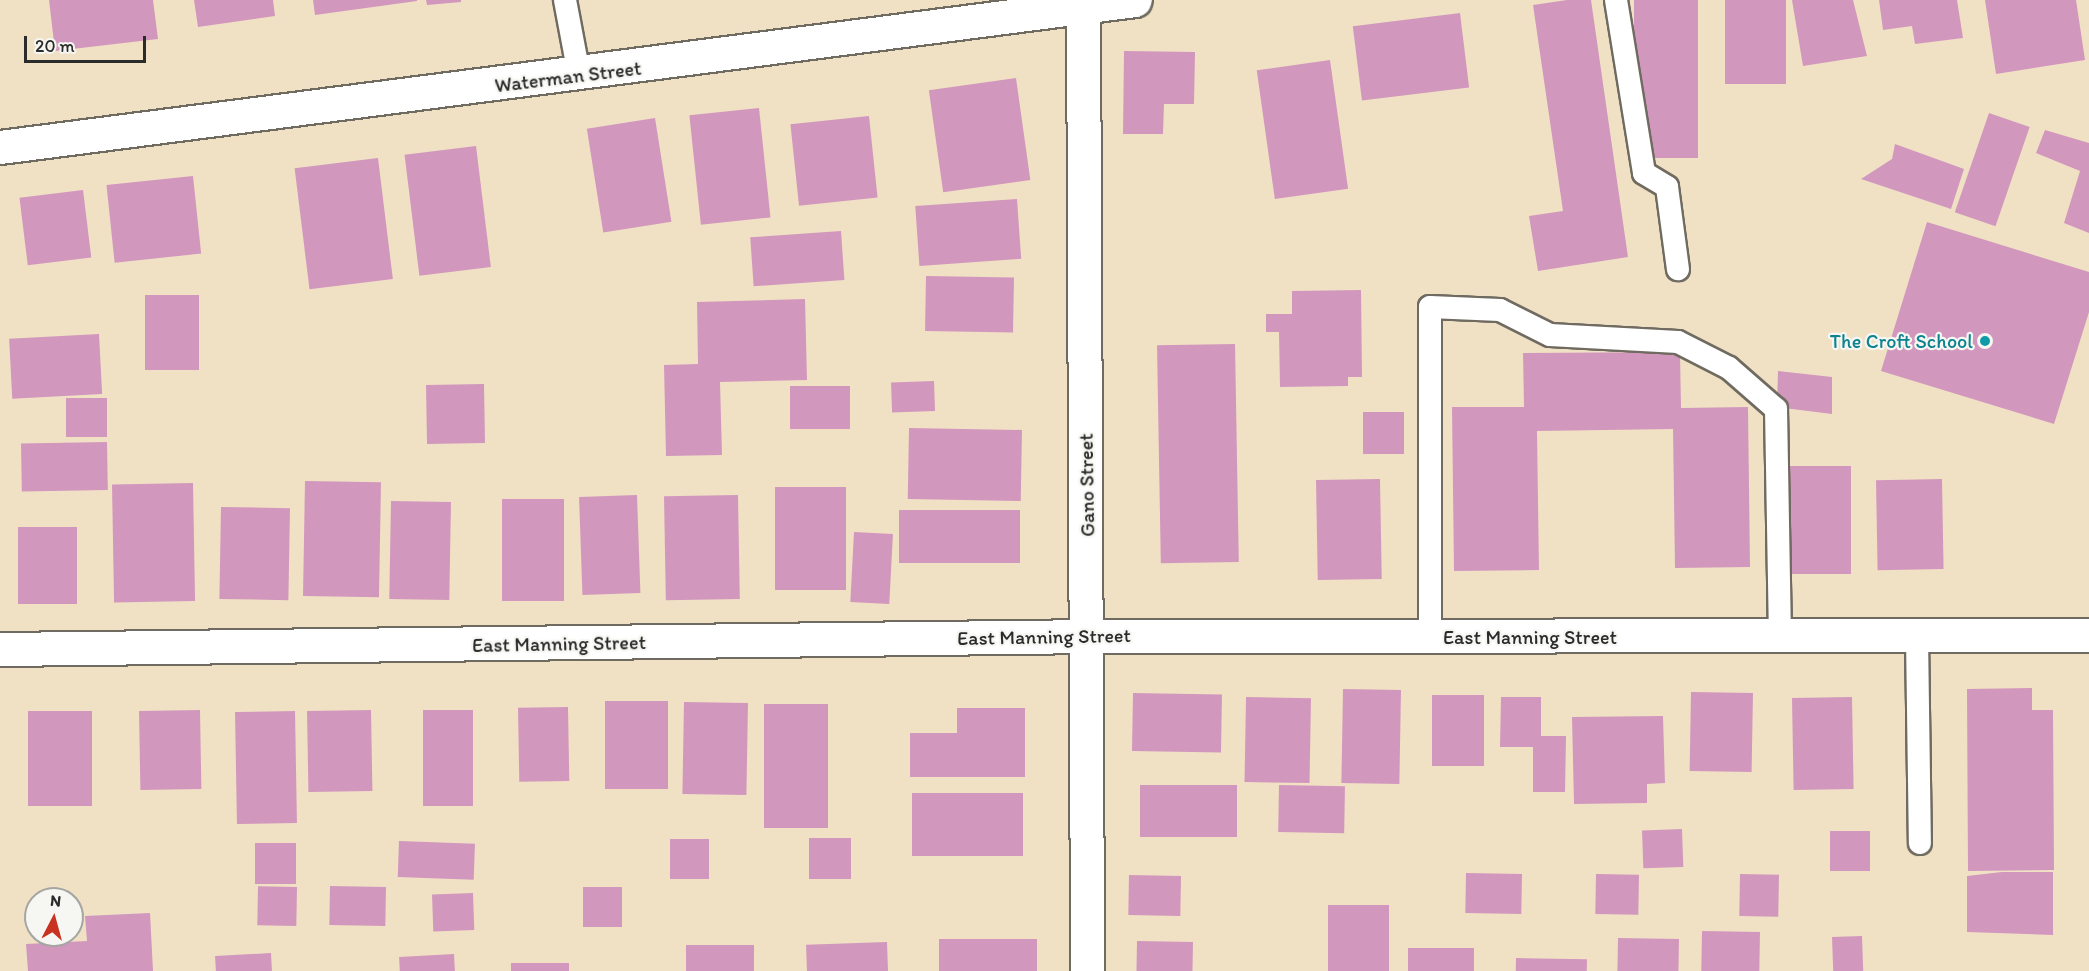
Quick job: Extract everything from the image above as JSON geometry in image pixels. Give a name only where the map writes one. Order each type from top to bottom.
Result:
[{"type":"main road","name":"Waterman Street","points":[[0,147],[579,75],[1083,4],[1135,0]]},
{"type":"main road","name":"Gano Street","points":[[1083,4],[1089,636],[1087,971]]},
{"type":"main road","name":"East Manning Street","points":[[0,649],[1089,636],[1430,638],[2089,635]]},
{"type":"lane","points":[[566,0],[579,75]]},
{"type":"lane","points":[[1616,0],[1644,173],[1667,187],[1678,269]]},
{"type":"lane","points":[[1430,638],[1430,307],[1500,310],[1550,335],[1678,342],[1729,368],[1776,409],[1780,636]]},
{"type":"lane","points":[[1917,636],[1920,843]]},
{"type":"building","points":[[49,0],[153,0],[158,39],[55,51]]},
{"type":"building","points":[[194,0],[273,0],[275,16],[198,27]]},
{"type":"building","points":[[313,0],[417,0],[417,1],[315,15]]},
{"type":"building","points":[[426,0],[461,0],[461,2],[427,5]]},
{"type":"building","points":[[1567,0],[1591,0],[1628,257],[1538,271],[1529,216],[1563,211],[1533,5]]},
{"type":"building","points":[[1634,0],[1698,0],[1698,158],[1634,158]]},
{"type":"building","points":[[1725,0],[1786,0],[1786,84],[1725,84]]},
{"type":"building","points":[[1792,0],[1853,0],[1867,56],[1803,66]]},
{"type":"building","points":[[1879,0],[1957,0],[1963,38],[1915,44],[1912,26],[1883,30]]},
{"type":"building","points":[[1985,0],[2076,0],[2085,60],[1996,74]]},
{"type":"building","points":[[1460,13],[1469,87],[1362,101],[1353,26]]},
{"type":"building","points":[[1124,51],[1195,52],[1194,104],[1164,104],[1163,134],[1123,134]]},
{"type":"building","points":[[1330,60],[1348,189],[1275,199],[1257,70]]},
{"type":"building","points":[[1016,78],[1030,180],[943,192],[929,90]]},
{"type":"building","points":[[759,108],[770,217],[701,225],[689,115]]},
{"type":"building","points":[[1989,113],[2030,127],[1995,226],[1955,212]]},
{"type":"building","points":[[869,116],[878,198],[799,206],[790,124]]},
{"type":"building","points":[[655,118],[671,222],[603,233],[587,129]]},
{"type":"building","points":[[2045,130],[2089,143],[2089,233],[2064,223],[2080,171],[2036,153]]},
{"type":"building","points":[[1895,144],[1964,169],[1951,209],[1861,179],[1892,159]]},
{"type":"building","points":[[476,146],[491,267],[419,276],[405,155]]},
{"type":"building","points":[[378,158],[393,279],[309,289],[295,168]]},
{"type":"building","points":[[193,176],[201,254],[115,263],[106,185]]},
{"type":"building","points":[[83,190],[91,257],[28,265],[19,198]]},
{"type":"building","points":[[1017,199],[1021,259],[919,266],[915,206]]},
{"type":"building","name":"The Croft School","points":[[1927,222],[2089,272],[2089,312],[2054,424],[1881,371]]},
{"type":"building","points":[[841,231],[844,280],[754,286],[750,237]]},
{"type":"building","points":[[926,276],[1014,278],[1013,333],[925,331]]},
{"type":"building","points":[[1361,290],[1362,377],[1348,377],[1348,386],[1280,387],[1279,332],[1266,332],[1266,314],[1292,314],[1292,291]]},
{"type":"building","points":[[145,295],[199,295],[199,370],[145,370]]},
{"type":"building","points":[[805,299],[807,380],[720,382],[722,455],[666,456],[664,365],[698,364],[697,302]]},
{"type":"building","points":[[99,334],[102,394],[12,399],[9,339]]},
{"type":"building","points":[[1235,344],[1239,562],[1161,563],[1157,345]]},
{"type":"building","points":[[1680,352],[1681,408],[1748,407],[1750,567],[1675,568],[1673,429],[1537,431],[1539,570],[1454,571],[1452,407],[1524,407],[1523,353]]},
{"type":"building","points":[[1778,371],[1832,377],[1832,414],[1777,407]]},
{"type":"building","points":[[934,381],[935,411],[892,412],[891,383]]},
{"type":"building","points":[[484,384],[485,443],[427,444],[426,385]]},
{"type":"building","points":[[790,386],[850,386],[850,429],[790,429]]},
{"type":"building","points":[[66,398],[107,398],[107,437],[66,437]]},
{"type":"building","points":[[1363,412],[1404,412],[1404,454],[1363,454]]},
{"type":"building","points":[[909,428],[1022,430],[1021,501],[908,499]]},
{"type":"building","points":[[107,442],[108,490],[22,491],[21,444]]},
{"type":"building","points":[[1787,466],[1851,466],[1851,574],[1787,574]]},
{"type":"building","points":[[1380,479],[1382,579],[1318,580],[1316,480]]},
{"type":"building","points":[[1942,479],[1944,569],[1878,570],[1876,480]]},
{"type":"building","points":[[305,481],[381,482],[379,597],[303,596]]},
{"type":"building","points":[[193,483],[195,601],[114,602],[112,484]]},
{"type":"building","points":[[775,487],[846,487],[846,590],[775,590]]},
{"type":"building","points":[[637,495],[640,593],[582,595],[579,497]]},
{"type":"building","points":[[738,495],[740,599],[666,600],[664,496]]},
{"type":"building","points":[[502,499],[564,499],[564,601],[502,601]]},
{"type":"building","points":[[391,501],[451,502],[449,600],[389,599]]},
{"type":"building","points":[[221,507],[290,508],[288,600],[219,599]]},
{"type":"building","points":[[899,510],[1020,510],[1020,563],[899,563]]},
{"type":"building","points":[[18,527],[77,527],[77,604],[18,604]]},
{"type":"building","points":[[854,532],[893,534],[889,604],[850,602]]},
{"type":"building","points":[[2032,688],[2032,710],[2053,710],[2054,870],[1968,871],[1967,689]]},
{"type":"building","points":[[1343,689],[1401,690],[1399,784],[1341,783]]},
{"type":"building","points":[[1691,692],[1753,693],[1752,772],[1690,771]]},
{"type":"building","points":[[1133,693],[1222,695],[1221,753],[1132,751]]},
{"type":"building","points":[[1432,695],[1484,695],[1484,766],[1432,766]]},
{"type":"building","points":[[1246,697],[1311,698],[1310,783],[1245,782]]},
{"type":"building","points":[[1501,697],[1541,697],[1541,736],[1566,736],[1565,792],[1533,792],[1533,747],[1500,747]]},
{"type":"building","points":[[1852,697],[1854,789],[1794,790],[1792,698]]},
{"type":"building","points":[[605,701],[668,701],[668,789],[605,789]]},
{"type":"building","points":[[684,702],[748,703],[746,795],[682,794]]},
{"type":"building","points":[[764,704],[828,704],[828,828],[764,828]]},
{"type":"building","points":[[568,707],[569,781],[519,782],[518,708]]},
{"type":"building","points":[[957,708],[1025,708],[1025,777],[910,777],[910,733],[957,733]]},
{"type":"building","points":[[200,710],[201,789],[140,790],[139,711]]},
{"type":"building","points":[[371,710],[372,791],[308,792],[307,711]]},
{"type":"building","points":[[423,710],[473,710],[473,806],[423,806]]},
{"type":"building","points":[[28,711],[92,711],[92,806],[28,806]]},
{"type":"building","points":[[295,711],[297,823],[237,824],[235,712]]},
{"type":"building","points":[[1663,716],[1665,783],[1647,784],[1647,803],[1574,804],[1572,717]]},
{"type":"building","points":[[1140,785],[1237,785],[1237,837],[1140,837]]},
{"type":"building","points":[[1279,785],[1345,786],[1344,833],[1278,832]]},
{"type":"building","points":[[912,793],[1023,793],[1023,856],[912,856]]},
{"type":"building","points":[[1682,829],[1683,867],[1643,868],[1642,830]]},
{"type":"building","points":[[1830,831],[1870,831],[1870,871],[1830,871]]},
{"type":"building","points":[[809,838],[851,838],[851,879],[809,879]]},
{"type":"building","points":[[670,839],[709,839],[709,879],[670,879]]},
{"type":"building","points":[[399,841],[475,844],[474,880],[398,877]]},
{"type":"building","points":[[255,843],[296,843],[296,884],[255,884]]},
{"type":"building","points":[[2002,872],[2053,872],[2053,935],[1967,932],[1967,876]]},
{"type":"building","points":[[1466,873],[1522,874],[1521,914],[1465,913]]},
{"type":"building","points":[[1596,874],[1639,875],[1638,915],[1595,914]]},
{"type":"building","points":[[1740,874],[1779,875],[1778,917],[1739,916]]},
{"type":"building","points":[[1129,875],[1181,876],[1180,916],[1128,915]]},
{"type":"building","points":[[258,886],[297,887],[296,926],[257,925]]},
{"type":"building","points":[[330,886],[386,887],[385,926],[329,925]]},
{"type":"building","points":[[583,887],[622,887],[622,927],[583,927]]},
{"type":"building","points":[[473,893],[474,930],[433,931],[432,894]]},
{"type":"building","points":[[1328,905],[1389,905],[1389,971],[1328,971]]},
{"type":"building","points":[[150,913],[153,971],[28,971],[26,947],[84,947],[84,941],[87,941],[85,916]]},
{"type":"building","points":[[1702,931],[1760,932],[1759,971],[1701,971]]},
{"type":"building","points":[[1862,936],[1863,971],[1833,971],[1832,937]]},
{"type":"building","points":[[1618,938],[1679,939],[1678,971],[1617,971]]},
{"type":"building","points":[[939,939],[1037,939],[1037,971],[939,971]]},
{"type":"building","points":[[1137,941],[1193,942],[1192,971],[1136,971]]},
{"type":"building","points":[[887,942],[888,971],[807,971],[806,945]]},
{"type":"building","points":[[686,945],[754,945],[754,971],[686,971]]},
{"type":"building","points":[[1408,948],[1474,948],[1474,971],[1408,971]]},
{"type":"building","points":[[271,953],[272,971],[216,971],[215,956]]},
{"type":"building","points":[[454,954],[455,971],[400,971],[399,957]]},
{"type":"building","points":[[1516,958],[1587,959],[1587,971],[1516,971]]},
{"type":"building","points":[[511,963],[569,963],[569,971],[511,971]]},
{"type":"place","name":"The Croft School","points":[[1985,341]]}]
